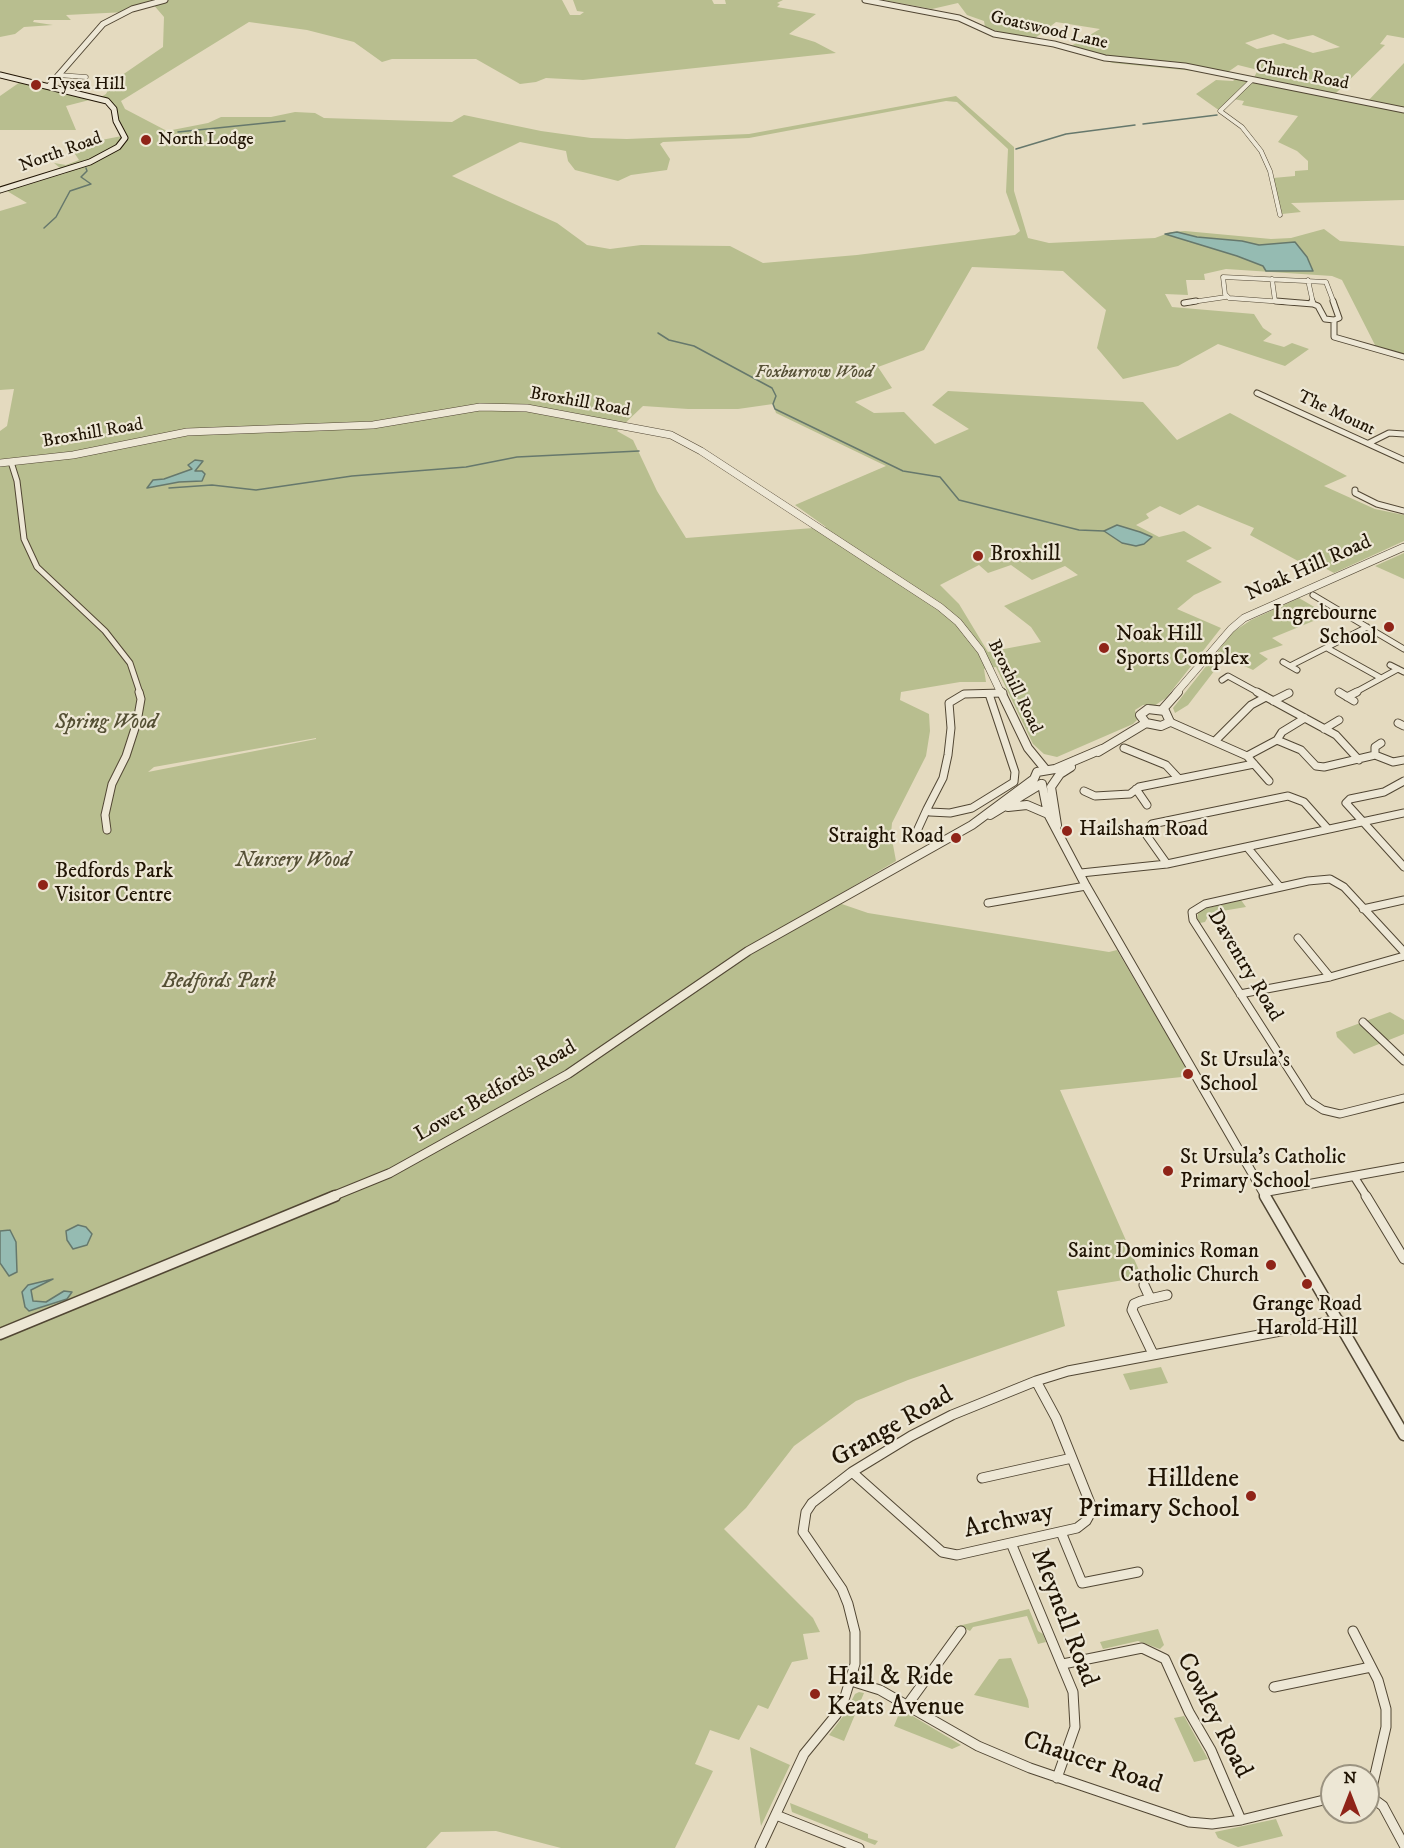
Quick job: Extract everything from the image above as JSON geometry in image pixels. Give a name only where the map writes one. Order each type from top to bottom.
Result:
[{"type":"main road","points":[[0,75],[49,86]]},
{"type":"main road","name":"North Road","points":[[0,190],[90,162],[118,147],[125,135],[116,121],[114,109],[107,101],[49,86]]},
{"type":"street","points":[[49,86],[104,24],[132,9],[165,0]]},
{"type":"street","name":"Goatswood Lane","points":[[865,0],[959,18],[994,34],[1054,44],[1098,57],[1195,68]]},
{"type":"street","name":"Church Road","points":[[1195,68],[1404,110]]},
{"type":"street","points":[[58,75],[86,77]]},
{"type":"street","points":[[1252,80],[1220,111],[1242,127],[1261,151],[1270,171],[1280,215]]},
{"type":"street","points":[[1184,303],[1226,297],[1313,304],[1318,306],[1325,319],[1339,318],[1326,282],[1223,278],[1226,297]]},
{"type":"street","points":[[1272,279],[1275,301]]},
{"type":"street","points":[[1308,280],[1313,304]]},
{"type":"street","points":[[1334,320],[1336,329],[1334,337],[1404,357]]},
{"type":"street","name":"The Mount","points":[[1257,393],[1404,460]]},
{"type":"street","name":"Broxhill Road","points":[[0,463],[107,449],[187,432],[373,424],[480,407],[527,408],[656,432],[685,441],[940,607],[973,637],[1003,693],[1028,748],[1038,780]]},
{"type":"street","points":[[1368,444],[1389,433],[1404,434]]},
{"type":"street","points":[[11,462],[17,481],[24,539],[37,567],[105,631],[130,663],[136,675],[141,699],[137,722],[126,756],[112,784],[105,815],[107,830]]},
{"type":"street","points":[[1355,490],[1355,493],[1371,501],[1404,510]]},
{"type":"street","name":"Noak Hill Road","points":[[1170,722],[1161,726],[1146,723],[1141,719],[1141,713],[1148,709],[1162,710],[1231,629],[1244,618],[1404,547]]},
{"type":"street","points":[[1313,595],[1404,649]]},
{"type":"street","points":[[1290,666],[1367,627]]},
{"type":"street","points":[[1327,648],[1381,678]]},
{"type":"street","points":[[1283,662],[1297,670]]},
{"type":"street","points":[[1390,665],[1401,671]]},
{"type":"street","points":[[1347,697],[1381,678],[1401,671]]},
{"type":"street","points":[[1222,680],[1236,672]]},
{"type":"street","points":[[1228,676],[1336,735],[1359,760]]},
{"type":"street","points":[[1339,692],[1354,700]]},
{"type":"street","points":[[917,831],[943,778],[951,736],[949,703],[964,694],[1003,693]]},
{"type":"street","points":[[1273,701],[1288,693]]},
{"type":"street","points":[[927,809],[940,813],[972,808],[1014,782],[1015,772],[992,709],[989,694]]},
{"type":"street","points":[[1215,741],[1251,705],[1266,697]]},
{"type":"street","points":[[1162,710],[1168,714],[1170,722],[1246,756],[1269,781]]},
{"type":"street","points":[[1246,756],[1277,740],[1282,732],[1305,718]]},
{"type":"street","points":[[1324,729],[1339,720]]},
{"type":"street","name":"Noak Hill Road","points":[[1056,781],[1064,771],[1146,723]]},
{"type":"street","points":[[1277,740],[1300,750],[1316,766],[1324,767],[1375,755],[1393,762],[1404,760]]},
{"type":"street","points":[[1375,755],[1375,747],[1381,743]]},
{"type":"street","name":"Broxhill Road","points":[[1028,748],[1037,762],[1047,771]]},
{"type":"street","points":[[1124,748],[1170,767],[1179,779]]},
{"type":"street","name":"Noak Hill Road","points":[[1038,780],[1047,771],[1102,749]]},
{"type":"street","points":[[1084,791],[1093,799],[1130,794],[1136,789],[1254,764]]},
{"type":"street","points":[[1047,771],[1056,781]]},
{"type":"street","points":[[1056,781],[1038,780],[1048,814],[1058,829],[1086,886],[1404,1435]]},
{"type":"street","name":"Lower Bedfords Road","points":[[979,820],[1005,808],[1038,780]]},
{"type":"street","name":"Lower Bedfords Road","points":[[0,1334],[390,1173],[568,1074],[748,951],[979,820],[1038,780]]},
{"type":"street","points":[[1056,781],[1050,793],[1058,829]]},
{"type":"street","points":[[1404,781],[1384,792],[1348,800],[1347,804],[1404,867]]},
{"type":"street","points":[[1136,789],[1147,805]]},
{"type":"street","points":[[1167,864],[1145,833],[1152,824],[1288,796],[1306,804],[1328,829]]},
{"type":"street","points":[[1005,808],[1027,806],[1048,814]]},
{"type":"street","points":[[1081,873],[1167,864],[1404,813]]},
{"type":"street","points":[[1247,847],[1280,887]]},
{"type":"street","name":"Daventry Road","points":[[1404,954],[1341,884],[1330,879],[1280,887],[1204,904],[1192,912],[1193,920],[1308,1101],[1333,1113],[1347,1113],[1404,1098]]},
{"type":"street","points":[[988,903],[1086,886]]},
{"type":"street","points":[[1363,909],[1404,900]]},
{"type":"street","points":[[1298,938],[1330,977]]},
{"type":"street","points":[[1240,994],[1330,977],[1404,954]]},
{"type":"street","points":[[1363,1022],[1404,1061]]},
{"type":"street","points":[[1265,1192],[1355,1178],[1404,1167]]},
{"type":"street","points":[[1355,1178],[1404,1259]]},
{"type":"street","points":[[1144,1285],[1150,1298]]},
{"type":"street","points":[[1153,1354],[1132,1310],[1134,1304],[1167,1295]]},
{"type":"street","name":"Grange Road","points":[[760,1848],[804,1754],[836,1714],[851,1681],[857,1646],[848,1604],[842,1589],[808,1541],[803,1522],[812,1503],[852,1472],[911,1436],[952,1415],[1036,1381],[1068,1371],[1339,1320]]},
{"type":"street","name":"Archway","points":[[852,1472],[931,1545],[942,1552],[957,1555],[1061,1532],[1082,1525],[1091,1512],[1090,1503],[1056,1418],[1036,1381]]},
{"type":"street","points":[[982,1478],[1072,1458]]},
{"type":"street","points":[[1061,1532],[1082,1583],[1138,1572]]},
{"type":"street","name":"Meynell Road","points":[[1011,1544],[1073,1692],[1076,1717],[1058,1778]]},
{"type":"street","points":[[908,1704],[961,1631]]},
{"type":"street","points":[[1353,1631],[1383,1695],[1386,1727],[1377,1764]]},
{"type":"street","name":"Cowley Road","points":[[1063,1664],[1142,1648],[1159,1654],[1165,1659],[1189,1712],[1211,1750],[1241,1820]]},
{"type":"street","points":[[1274,1688],[1371,1667]]},
{"type":"street","name":"Chaucer Road","points":[[851,1681],[880,1690],[908,1704],[978,1746],[1058,1778],[1189,1822],[1212,1824],[1241,1820],[1320,1801]]},
{"type":"street","points":[[1380,1804],[1404,1845]]},
{"type":"street","points":[[776,1815],[860,1848]]},
{"type":"green space","points":[[0,0],[562,0],[570,15],[580,15],[584,12],[577,11],[573,0],[712,0],[714,4],[726,4],[725,0],[783,0],[777,3],[780,4],[777,7],[816,14],[789,34],[815,42],[836,53],[583,80],[546,78],[520,84],[476,59],[392,59],[382,62],[354,42],[307,30],[249,22],[121,101],[125,109],[167,131],[208,123],[221,117],[271,117],[295,112],[315,113],[324,118],[452,122],[464,115],[541,131],[591,138],[627,139],[749,134],[956,96],[1014,147],[1014,191],[1028,238],[1049,243],[1155,238],[1171,232],[1185,231],[1271,239],[1291,238],[1324,229],[1340,241],[1404,246],[1404,358],[1376,347],[1342,280],[1332,276],[1226,269],[1204,274],[1205,280],[1186,280],[1188,295],[1165,294],[1172,307],[1254,314],[1263,328],[1272,334],[1263,341],[1284,347],[1292,343],[1309,349],[1285,366],[1218,344],[1178,366],[1123,379],[1097,348],[1106,310],[1063,271],[972,267],[924,350],[878,367],[892,388],[855,402],[874,413],[904,412],[935,444],[969,429],[932,405],[948,391],[1143,402],[1177,440],[1230,413],[1347,476],[1324,486],[1375,509],[1404,515],[1404,541],[1334,573],[1319,565],[1311,568],[1250,535],[1254,528],[1198,505],[1180,515],[1160,506],[1146,514],[1149,518],[1136,525],[1159,537],[1184,531],[1212,548],[1186,561],[1222,582],[1194,595],[1177,609],[1221,628],[1166,698],[1154,706],[1143,705],[1135,710],[1137,720],[1133,724],[1057,757],[1044,754],[1033,744],[996,667],[984,669],[986,682],[960,682],[901,692],[900,700],[929,714],[930,731],[926,756],[892,823],[891,834],[896,861],[830,900],[868,913],[1109,952],[1117,950],[1191,1076],[1060,1090],[1142,1277],[1057,1291],[1065,1326],[908,1380],[856,1401],[794,1446],[746,1508],[724,1529],[813,1618],[820,1632],[803,1634],[808,1659],[792,1662],[768,1709],[758,1705],[739,1740],[710,1730],[695,1764],[713,1771],[675,1848],[561,1848],[496,1831],[441,1832],[426,1848],[0,1848],[0,431],[7,426],[14,389],[0,390],[0,211],[27,203],[7,191],[66,173],[54,163],[66,165],[79,160],[75,154],[80,139],[91,142],[127,135],[114,109],[101,97],[106,94],[112,82],[163,47],[164,17],[152,3],[126,12],[66,15],[71,20],[34,20],[33,22],[53,25],[24,27],[15,34],[0,37]],"holes":[[[946,101],[957,102],[1008,149],[1006,192],[1020,231],[1015,235],[857,255],[763,263],[730,246],[641,245],[610,249],[587,245],[557,223],[452,176],[520,142],[566,151],[568,161],[575,170],[618,181],[631,175],[667,170],[670,159],[660,144],[663,142],[749,138]],[[773,404],[776,413],[886,466],[795,505],[826,527],[686,538],[657,491],[633,440],[617,431],[643,406],[738,409]],[[979,565],[988,573],[1011,565],[1032,580],[1065,566],[1078,575],[1004,606],[1031,627],[1041,642],[988,652],[959,604],[940,585]],[[316,738],[148,772],[154,767]]]},
{"type":"green space","points":[[883,0],[1404,0],[1404,38],[1387,35],[1380,44],[1385,45],[1333,96],[1366,103],[1404,63],[1404,200],[1291,203],[1301,212],[1282,214],[1273,178],[1295,176],[1295,171],[1308,170],[1308,161],[1297,151],[1278,142],[1298,116],[1242,105],[1244,101],[1233,99],[1220,111],[1196,94],[1216,80],[1233,81],[1236,78],[1252,81],[1258,70],[1238,65],[1225,74],[1113,63],[1066,49],[1100,29],[1056,22],[1030,42],[985,27],[984,21],[967,15],[958,3],[932,9]],"holes":[[[1273,34],[1288,40],[1313,35],[1340,47],[1313,53],[1284,43],[1257,49],[1245,43]]]},
{"type":"green space","points":[[23,80],[101,97],[66,106],[76,130],[0,130],[0,96]]},
{"type":"green space","points":[[1404,553],[1404,579],[1375,566]]},
{"type":"green space","points":[[1299,598],[1328,615],[1272,638],[1283,645],[1259,653],[1268,659],[1253,670],[1225,657],[1188,705],[1175,713],[1173,708],[1233,632],[1251,620]]},
{"type":"green space","points":[[1241,900],[1246,907],[1210,913],[1205,922],[1200,923],[1197,918],[1199,910]]},
{"type":"green space","points":[[1390,1012],[1404,1020],[1404,1034],[1354,1054],[1337,1037],[1336,1032]]},
{"type":"green space","points":[[1161,1367],[1168,1383],[1130,1390],[1123,1374]]},
{"type":"green space","points":[[1029,1609],[1038,1631],[1043,1634],[1046,1642],[1038,1644],[1027,1616],[973,1627],[970,1631],[962,1627],[954,1627]]},
{"type":"green space","points":[[1158,1629],[1164,1645],[1160,1649],[1138,1641],[1103,1649],[1100,1642]]},
{"type":"green space","points":[[1011,1658],[1029,1708],[974,1695],[999,1659]]},
{"type":"green space","points":[[864,1693],[844,1741],[829,1735],[844,1715],[855,1694]]},
{"type":"green space","points":[[901,1709],[961,1745],[952,1749],[894,1726]]},
{"type":"green space","points":[[1184,1716],[1208,1759],[1194,1762],[1174,1718]]},
{"type":"green space","points":[[750,1747],[790,1765],[761,1826]]},
{"type":"green space","points":[[790,1803],[868,1834],[868,1838],[878,1841],[875,1845],[792,1812]]},
{"type":"green space","points":[[1276,1819],[1283,1836],[1238,1847],[1218,1838],[1215,1832]]},
{"type":"water","points":[[1177,232],[1197,237],[1259,245],[1295,242],[1307,257],[1313,271],[1266,271],[1263,266],[1237,256],[1165,234]]},
{"type":"water","points":[[195,460],[203,461],[195,471],[202,471],[205,474],[202,481],[179,482],[147,488],[153,480],[164,479],[192,469],[188,465]]},
{"type":"water","points":[[1117,525],[1152,537],[1144,544],[1136,546],[1122,543],[1104,531]]},
{"type":"water","points":[[78,1225],[86,1227],[92,1234],[87,1245],[73,1249],[67,1240],[66,1231]]},
{"type":"water","points":[[10,1230],[16,1242],[17,1272],[9,1276],[0,1263],[0,1231]]},
{"type":"water","points":[[53,1279],[31,1290],[33,1301],[46,1302],[64,1291],[72,1292],[67,1299],[29,1311],[25,1307],[22,1292],[28,1285]]},
{"type":"waterway","points":[[1143,124],[1217,115]]},
{"type":"waterway","points":[[178,132],[285,121]]},
{"type":"waterway","points":[[1016,149],[1066,134],[1135,125]]},
{"type":"waterway","points":[[44,228],[56,217],[70,191],[91,184],[81,177],[87,171],[86,168]]},
{"type":"waterway","points":[[658,333],[669,340],[694,346],[772,388],[776,396],[773,404],[775,409],[903,471],[940,477],[959,500],[1079,530],[1104,531]]},
{"type":"waterway","points":[[169,488],[212,485],[256,490],[352,476],[466,467],[517,457],[639,451]]},
{"type":"place","name":"Tysea Hill","points":[[36,85]]},
{"type":"place","name":"North Lodge","points":[[146,140]]},
{"type":"place","name":"Broxhill","points":[[978,556]]},
{"type":"place","name":"Ingrebourne School","points":[[1389,627]]},
{"type":"place","name":"Noak Hill Sports Complex","points":[[1104,648]]},
{"type":"place","name":"Hailsham Road","points":[[1067,831]]},
{"type":"place","name":"Straight Road","points":[[956,838]]},
{"type":"place","name":"Bedfords Park Visitor Centre","points":[[43,885]]},
{"type":"place","name":"St Ursula's School","points":[[1188,1074]]},
{"type":"place","name":"St Ursula's Catholic Primary School","points":[[1168,1171]]},
{"type":"place","name":"Saint Dominics Roman Catholic Church","points":[[1271,1265]]},
{"type":"place","name":"Grange Road Harold Hill","points":[[1307,1284]]},
{"type":"place","name":"Hilldene Primary School","points":[[1251,1496]]},
{"type":"place","name":"Hail & Ride Keats Avenue","points":[[815,1694]]},
{"type":"park label","name":"Foxburrow Wood","points":[[814,373]]},
{"type":"park label","name":"Spring Wood","points":[[106,724]]},
{"type":"park label","name":"Nursery Wood","points":[[293,862]]},
{"type":"park label","name":"Bedfords Park","points":[[219,983]]}]
